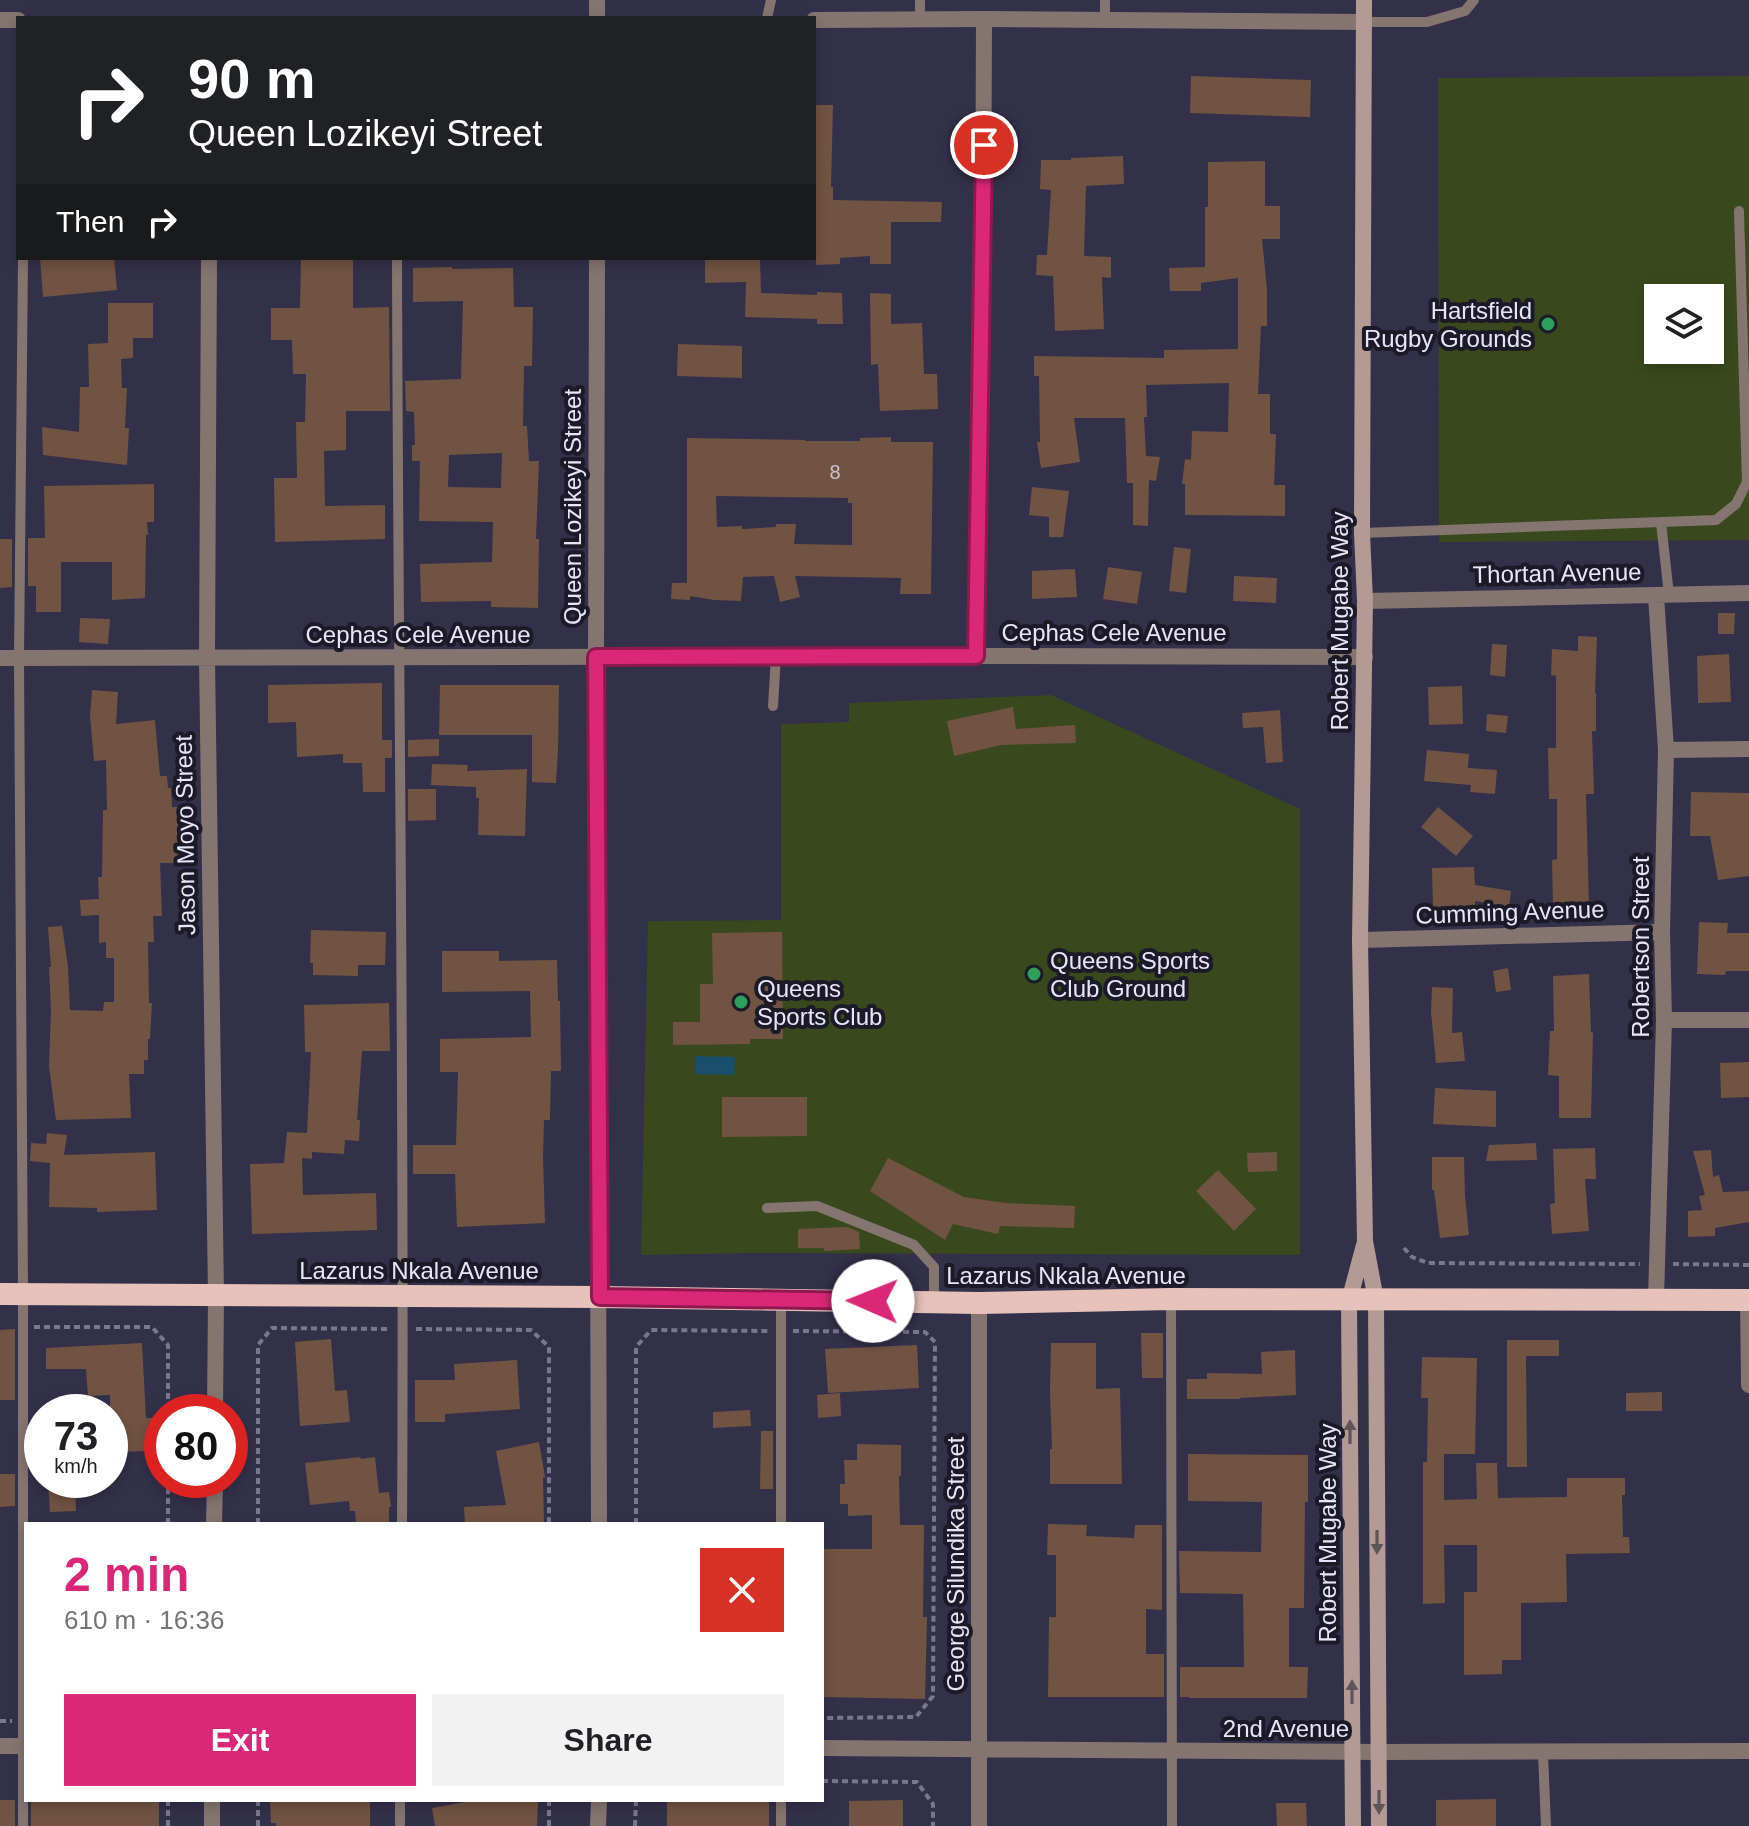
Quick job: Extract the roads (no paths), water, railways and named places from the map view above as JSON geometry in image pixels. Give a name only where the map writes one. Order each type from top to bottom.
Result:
[{"type":"highway","name":"Lazarus Nkala Avenue","points":[[0,1294],[600,1297],[979,1303],[1171,1299],[1748,1300]]},
{"type":"main road","name":"Robert Mugabe Way","points":[[1364,0],[1362,533],[1365,657],[1360,940],[1365,1241],[1376,1300],[1379,1826]]},
{"type":"main road","name":"Robert Mugabe Way","points":[[1353,1826],[1349,1301],[1365,1241]]},
{"type":"street","points":[[976,656],[984,19]]},
{"type":"street","points":[[816,20],[1364,22]]},
{"type":"street","name":"Jason Moyo Street","points":[[209,260],[207,659],[215,1394]]},
{"type":"street","name":"Queen Lozikeyi Street","points":[[597,260],[599,1522]]},
{"type":"street","name":"Thortan Avenue","points":[[1365,601],[1749,593]]},
{"type":"street","name":"Robertson Street","points":[[1656,1299],[1664,1020],[1662,932],[1666,750],[1662,595]]},
{"type":"street","name":"Cephas Cele Avenue","points":[[0,658],[1365,657]]},
{"type":"street","points":[[1666,750],[1749,749]]},
{"type":"street","name":"Cumming Avenue","points":[[1360,940],[1662,932]]},
{"type":"street","points":[[1664,1020],[1749,1020]]},
{"type":"street","points":[[1748,1300],[1749,1385]]},
{"type":"street","name":"George Silundika Street","points":[[979,1303],[979,1826]]},
{"type":"street","points":[[214,1522],[215,1498]]},
{"type":"street","points":[[0,1746],[24,1746]]},
{"type":"street","name":"2nd Avenue","points":[[824,1748],[1543,1753],[1749,1751]]},
{"type":"street","points":[[212,1802],[212,1826]]},
{"type":"street","points":[[598,1826],[599,1802]]},
{"type":"lane","points":[[920,0],[920,19]]},
{"type":"lane","points":[[1105,0],[1105,20]]},
{"type":"lane","points":[[1364,22],[1427,22],[1465,11],[1474,0]]},
{"type":"lane","points":[[1362,533],[1716,520],[1736,504],[1747,482],[1739,211]]},
{"type":"lane","points":[[23,260],[19,658],[23,1826]]},
{"type":"lane","points":[[397,260],[402,1522]]},
{"type":"lane","points":[[1661,522],[1662,595]]},
{"type":"lane","points":[[773,706],[776,656]]},
{"type":"lane","points":[[767,1208],[817,1206],[914,1245],[934,1267],[934,1302]]},
{"type":"lane","points":[[781,1299],[781,1522]]},
{"type":"lane","points":[[1171,1299],[1172,1826]]},
{"type":"lane","points":[[1543,1753],[1546,1826]]},
{"type":"lane","points":[[400,1802],[400,1826]]},
{"type":"lane","points":[[781,1802],[781,1826]]},
{"type":"water","points":[[696,1056],[735,1057],[734,1075],[695,1074]]},
{"type":"place","name":"Hartsfield Rugby Grounds","points":[[1548,324]]},
{"type":"place","name":"Queens Sports Club Ground","points":[[1034,974]]},
{"type":"place","name":"Queens Sports Club","points":[[741,1002]]}]
